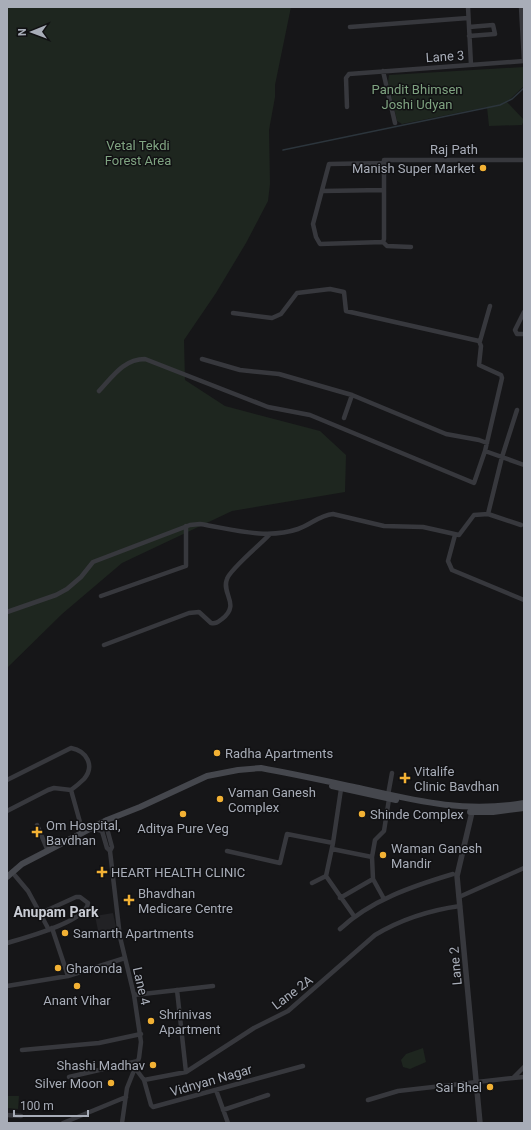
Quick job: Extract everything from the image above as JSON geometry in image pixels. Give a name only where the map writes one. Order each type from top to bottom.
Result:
[{"type":"main road","points":[[10,874],[22,864],[83,834],[105,821],[207,776],[238,770],[261,768],[326,782],[431,808],[493,812],[524,808]]},
{"type":"main road","points":[[326,782],[341,789],[388,797]]},
{"type":"main road","points":[[473,810],[524,803]]},
{"type":"street","points":[[468,7],[468,18],[472,36],[471,65]]},
{"type":"street","name":"Lane 3","points":[[347,107],[347,75],[524,61],[521,7]]},
{"type":"street","points":[[350,27],[468,18]]},
{"type":"street","points":[[471,27],[492,25],[495,34],[472,36]]},
{"type":"street","points":[[383,71],[395,122]]},
{"type":"street","name":"Raj Path","points":[[322,191],[329,164],[524,160]]},
{"type":"street","points":[[383,242],[384,162]]},
{"type":"street","points":[[384,190],[322,191],[314,224],[316,237],[320,244],[383,242],[387,246],[411,247]]},
{"type":"street","points":[[233,313],[272,318],[281,314],[297,293],[330,289],[344,292],[346,311],[480,341]]},
{"type":"street","points":[[99,391],[128,362],[135,359],[145,359],[268,407],[310,415],[474,483],[487,444],[502,378],[501,375],[479,365],[480,341],[490,306]]},
{"type":"street","points":[[524,312],[515,330],[517,334],[524,334]]},
{"type":"street","points":[[202,359],[240,370],[279,374],[352,395],[446,434],[479,440],[487,444]]},
{"type":"street","points":[[344,418],[352,395]]},
{"type":"street","points":[[488,514],[502,457],[517,410]]},
{"type":"street","points":[[485,451],[524,465]]},
{"type":"street","points":[[7,612],[56,595],[81,577],[93,562],[186,526],[200,524],[270,534],[299,529],[327,514],[333,514],[384,526],[423,527],[455,535],[461,534],[474,515],[488,514],[521,525]]},
{"type":"street","points":[[101,596],[186,566],[186,526]]},
{"type":"street","points":[[104,645],[189,613],[199,612],[211,623],[217,622],[227,614],[231,605],[226,589],[227,578],[270,534]]},
{"type":"street","points":[[455,535],[448,561],[452,570],[524,600]]},
{"type":"street","points":[[7,780],[71,748],[77,749],[87,757],[89,763],[88,772],[84,779],[71,790],[54,788],[7,811]]},
{"type":"street","points":[[384,899],[373,879],[372,857],[375,840],[384,831],[392,773]]},
{"type":"street","points":[[341,789],[326,876],[354,916]]},
{"type":"street","points":[[71,790],[83,834]]},
{"type":"street","name":"Lane 2","points":[[473,810],[457,876],[480,1123]]},
{"type":"street","name":"Lane 4","points":[[105,821],[112,847],[110,851],[120,937],[134,995],[141,1034],[138,1061],[127,1088],[122,1123]]},
{"type":"street","points":[[37,825],[48,851]]},
{"type":"street","name":"Lane 4","points":[[93,828],[102,831],[107,848],[110,851]]},
{"type":"street","points":[[227,851],[280,863],[287,834],[372,857]]},
{"type":"street","points":[[459,897],[524,868]]},
{"type":"street","points":[[10,874],[28,891],[41,913],[50,929],[68,976]]},
{"type":"street","points":[[340,929],[354,916],[384,899],[453,874]]},
{"type":"street","points":[[312,883],[326,876]]},
{"type":"street","points":[[340,898],[373,879]]},
{"type":"street","points":[[7,943],[50,929],[81,915],[87,908],[88,903],[85,899],[76,897],[41,913]]},
{"type":"street","name":"Lane 2A","points":[[144,1080],[186,1072],[254,1028],[288,1010],[375,935],[388,927],[398,922],[460,906]]},
{"type":"street","points":[[7,986],[68,976],[125,958]]},
{"type":"street","points":[[134,995],[213,986]]},
{"type":"street","points":[[177,990],[186,1072]]},
{"type":"street","points":[[22,1050],[100,1043],[141,1034]]},
{"type":"street","points":[[68,1077],[138,1061]]},
{"type":"street","name":"Vidnyan Nagar","points":[[144,1080],[151,1105],[153,1107],[303,1066]]},
{"type":"street","points":[[513,1078],[524,1067]]},
{"type":"street","points":[[135,1068],[144,1080]]},
{"type":"street","points":[[368,1100],[398,1091],[524,1077]]},
{"type":"street","points":[[216,1090],[228,1123]]},
{"type":"street","points":[[223,1110],[268,1095]]},
{"type":"street","points":[[63,1123],[126,1097]]},
{"type":"street","points":[[7,1115],[20,1116]]},
{"type":"shaded area","points":[[113,913],[118,936],[100,940],[95,916]]},
{"type":"green space","name":"Vetal Tekdi Forest Area","points":[[7,7],[291,7],[275,85],[275,97],[269,130],[270,184],[268,201],[246,243],[216,293],[184,340],[185,380],[225,406],[320,431],[346,455],[345,492],[232,511],[122,563],[62,614],[7,668]]},
{"type":"green space","name":"Pandit Bhimsen Joshi Udyan","points":[[524,67],[524,86],[507,102],[524,120],[522,125],[489,126],[487,107],[402,124],[397,121],[388,82],[389,75]]},
{"type":"green space","points":[[423,1048],[426,1062],[410,1069],[403,1067],[401,1060],[406,1054]]},
{"type":"green space","points":[[7,1096],[19,1096],[18,1109],[7,1108]]},
{"type":"waterway","points":[[283,150],[500,105],[512,99],[524,88]]},
{"type":"place","name":"Manish Super Market","points":[[483,168]]},
{"type":"place","name":"Radha Apartments","points":[[217,753]]},
{"type":"place","name":"Vitalife Clinic Bavdhan","points":[[405,778]]},
{"type":"place","name":"Vaman Ganesh Complex","points":[[220,799]]},
{"type":"place","name":"Aditya Pure Veg","points":[[183,814]]},
{"type":"place","name":"Shinde Complex","points":[[362,814]]},
{"type":"place","name":"Om Hospital, Bavdhan","points":[[37,832]]},
{"type":"place","name":"Waman Ganesh Mandir","points":[[383,855]]},
{"type":"place","name":"HEART HEALTH CLINIC","points":[[102,872]]},
{"type":"place","name":"Bhavdhan Medicare Centre","points":[[129,900]]},
{"type":"place","name":"Samarth Apartments","points":[[65,933]]},
{"type":"place","name":"Gharonda","points":[[58,968]]},
{"type":"place","name":"Anant Vihar","points":[[77,986]]},
{"type":"place","name":"Shrinivas Apartment","points":[[151,1021]]},
{"type":"place","name":"Shashi Madhav","points":[[153,1065]]},
{"type":"place","name":"Silver Moon","points":[[111,1083]]},
{"type":"place","name":"Sai Bhel","points":[[490,1087]]},
{"type":"district","name":"Anupam Park","points":[[56,912]]}]
